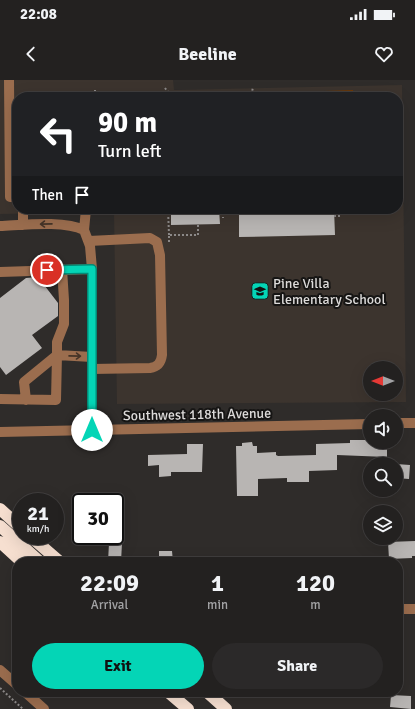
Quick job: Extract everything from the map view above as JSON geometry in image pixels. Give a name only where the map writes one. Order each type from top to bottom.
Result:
[{"type":"highway","points":[[0,509],[12,520]]},
{"type":"highway","points":[[0,526],[34,557]]},
{"type":"highway","points":[[0,542],[16,557]]},
{"type":"highway","points":[[40,545],[54,557]]},
{"type":"highway","points":[[174,697],[188,709]]},
{"type":"highway","points":[[212,697],[226,709]]},
{"type":"street","points":[[9,80],[9,197]]},
{"type":"street","points":[[23,214],[23,225]]},
{"type":"street","points":[[86,214],[84,230],[89,241],[92,269],[92,430]]},
{"type":"street","points":[[0,226],[70,225],[84,230]]},
{"type":"street","points":[[89,241],[150,238],[157,242],[160,255],[162,355],[160,363],[158,366],[150,368],[92,370]]},
{"type":"street","points":[[0,399],[56,400],[57,342],[64,324],[62,269]]},
{"type":"street","points":[[0,272],[92,269]]},
{"type":"street","points":[[26,400],[24,382],[57,355],[92,357]]},
{"type":"street","points":[[403,423],[415,423]]},
{"type":"street","name":"Southwest 118th Avenue","points":[[0,432],[363,424]]},
{"type":"street","points":[[403,609],[415,609]]},
{"type":"street","points":[[0,670],[12,681]]},
{"type":"street","points":[[31,697],[44,709]]},
{"type":"path","points":[[252,92],[253,87]]},
{"type":"path","points":[[165,88],[168,92]]},
{"type":"path","points":[[168,214],[169,243]]},
{"type":"path","points":[[223,214],[223,218]]},
{"type":"path","points":[[334,216],[341,216],[341,214]]},
{"type":"path","points":[[169,235],[198,235],[198,224]]},
{"type":"path","points":[[0,688],[23,709]]},
{"type":"shaded area","name":"Pine Villa Elementary School","points":[[0,80],[173,80],[174,90],[402,85],[402,92],[12,92],[12,214],[0,214]]},
{"type":"shaded area","points":[[353,90],[353,92],[296,92]]},
{"type":"shaded area","name":"Pine Villa Elementary School","points":[[403,164],[406,402],[117,404],[114,214],[403,214]]},
{"type":"building","points":[[171,214],[219,214],[220,224],[171,225]]},
{"type":"building","points":[[239,214],[334,214],[335,235],[239,237]]},
{"type":"building","points":[[38,277],[58,303],[58,316],[32,335],[42,348],[6,375],[0,367],[0,298],[26,278]]},
{"type":"building","points":[[350,440],[363,440],[363,449],[387,449],[387,457],[337,455],[337,470],[309,471],[309,482],[287,482],[287,478],[258,479],[258,496],[237,496],[236,446],[242,446],[242,443],[252,442],[253,446],[257,446],[257,453],[276,452],[276,455],[278,456],[316,455],[316,444],[350,443]]},
{"type":"building","points":[[187,444],[203,444],[202,472],[171,472],[171,476],[159,477],[159,465],[148,466],[148,455],[187,454]]},
{"type":"building","points":[[403,464],[410,465],[409,479],[403,479]]},
{"type":"building","points":[[403,541],[415,541],[415,556],[412,556],[412,558],[389,557],[388,545],[403,545]]},
{"type":"building","points":[[109,545],[122,545],[121,557],[108,557]]},
{"type":"building","points":[[159,551],[172,551],[173,557],[159,557]]},
{"type":"building","points":[[411,696],[411,709],[390,707],[391,697]]},
{"type":"place","name":"Pine Villa Elementary School","points":[[260,291]]},
{"type":"route","points":[[47,270],[92,269],[92,430]]}]
